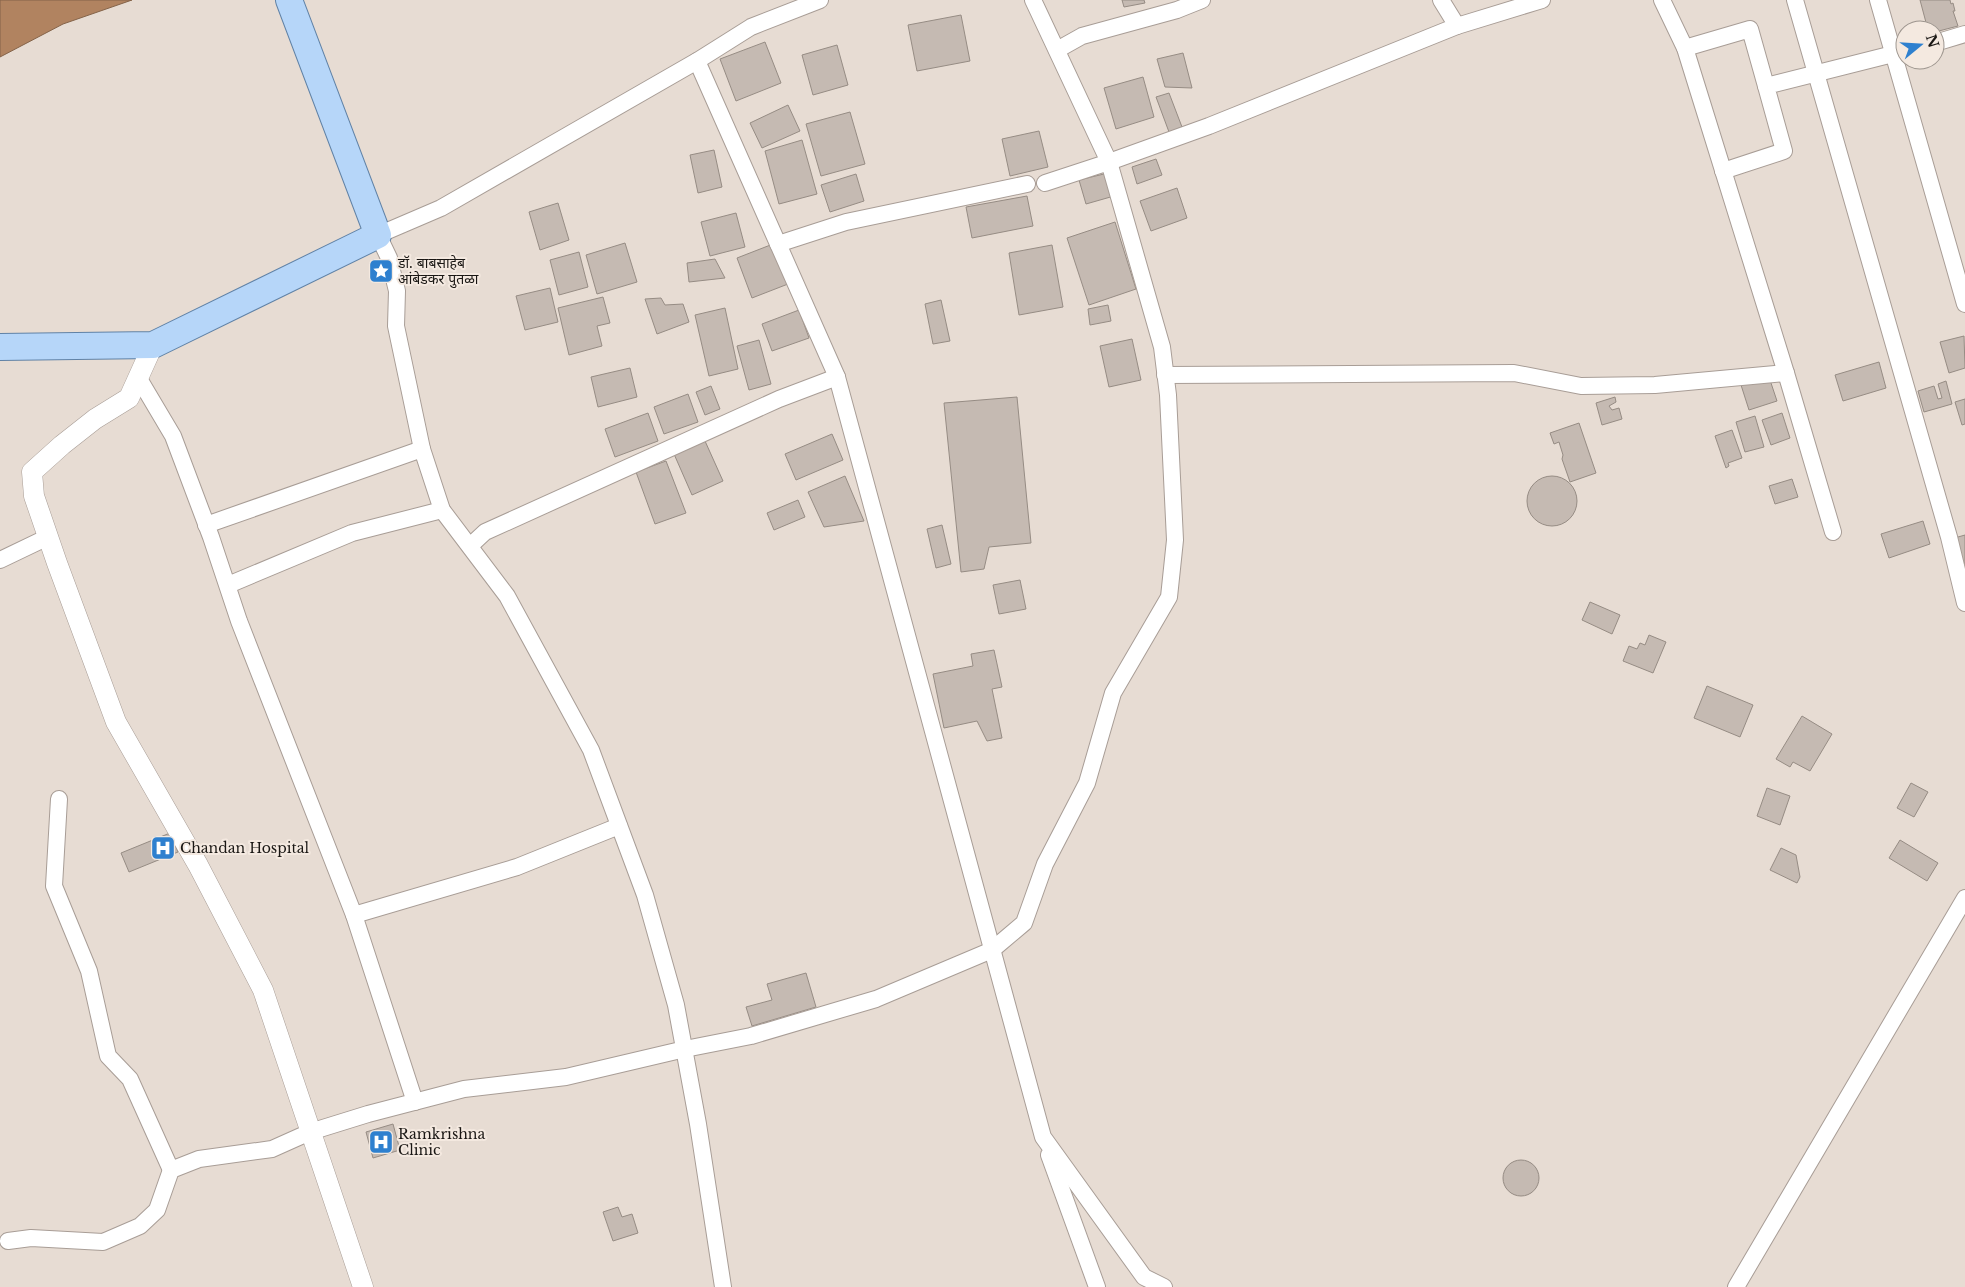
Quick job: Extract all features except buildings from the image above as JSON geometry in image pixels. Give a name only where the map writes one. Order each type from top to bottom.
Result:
[{"type":"main road","points":[[0,347],[153,345],[378,236],[290,0]]},
{"type":"street","points":[[724,1287],[685,1049],[676,1005],[645,895],[591,750],[507,596],[442,510],[422,449],[396,326],[397,291],[389,258],[378,236],[441,208],[697,61],[751,27],[820,0]]},
{"type":"street","points":[[171,1170],[199,1159],[272,1149],[310,1132],[368,1114],[464,1089],[566,1077],[685,1049],[751,1036],[876,999],[992,950],[1024,923],[1045,864],[1087,783],[1113,693],[1169,598],[1175,540],[1168,395],[1162,347],[1109,162],[1033,0]]},
{"type":"street","points":[[1057,50],[1082,36],[1177,10],[1202,0]]},
{"type":"street","points":[[1441,0],[1457,26]]},
{"type":"street","points":[[1045,182],[1109,162],[1208,126],[1457,26],[1542,0]]},
{"type":"street","points":[[1662,0],[1685,48],[1786,373],[1833,532]]},
{"type":"street","points":[[1795,0],[1949,537],[1965,603]]},
{"type":"street","points":[[1878,0],[1895,41]]},
{"type":"street","points":[[1685,48],[1750,29],[1784,151],[1724,171]]},
{"type":"street","points":[[1945,40],[1965,34]]},
{"type":"street","points":[[1766,86],[1895,54]]},
{"type":"street","points":[[697,61],[837,376],[1043,1137],[1097,1287]]},
{"type":"street","points":[[1904,70],[1965,304]]},
{"type":"street","points":[[778,244],[846,222],[1027,184]]},
{"type":"street","points":[[153,345],[129,398],[95,419],[62,444],[32,472],[34,496],[116,722],[198,864],[263,990],[362,1287]]},
{"type":"street","points":[[1165,375],[1514,373],[1581,386],[1655,385],[1786,373]]},
{"type":"street","points":[[470,546],[486,532],[779,399],[837,376]]},
{"type":"street","points":[[138,377],[173,436],[228,585],[239,621],[354,915],[415,1102]]},
{"type":"street","points":[[206,525],[422,449]]},
{"type":"street","points":[[228,585],[352,533],[442,510]]},
{"type":"street","points":[[0,560],[48,537]]},
{"type":"street","points":[[3,1240],[31,1238],[103,1242],[140,1226],[157,1210],[171,1170],[130,1079],[108,1056],[89,971],[54,886],[59,799]]},
{"type":"street","points":[[354,915],[517,867],[619,826]]},
{"type":"street","points":[[1736,1287],[1965,898]]},
{"type":"street","points":[[1043,1137],[1144,1276],[1164,1287]]},
{"type":"shaded area","points":[[0,0],[132,0],[63,24],[0,57]]},
{"type":"place","name":"डॉ. बाबसाहेब आंबेडकर पुतळा","points":[[381,271]]},
{"type":"place","name":"Chandan Hospital","points":[[163,848]]},
{"type":"place","name":"Ramkrishna Clinic","points":[[381,1142]]}]
